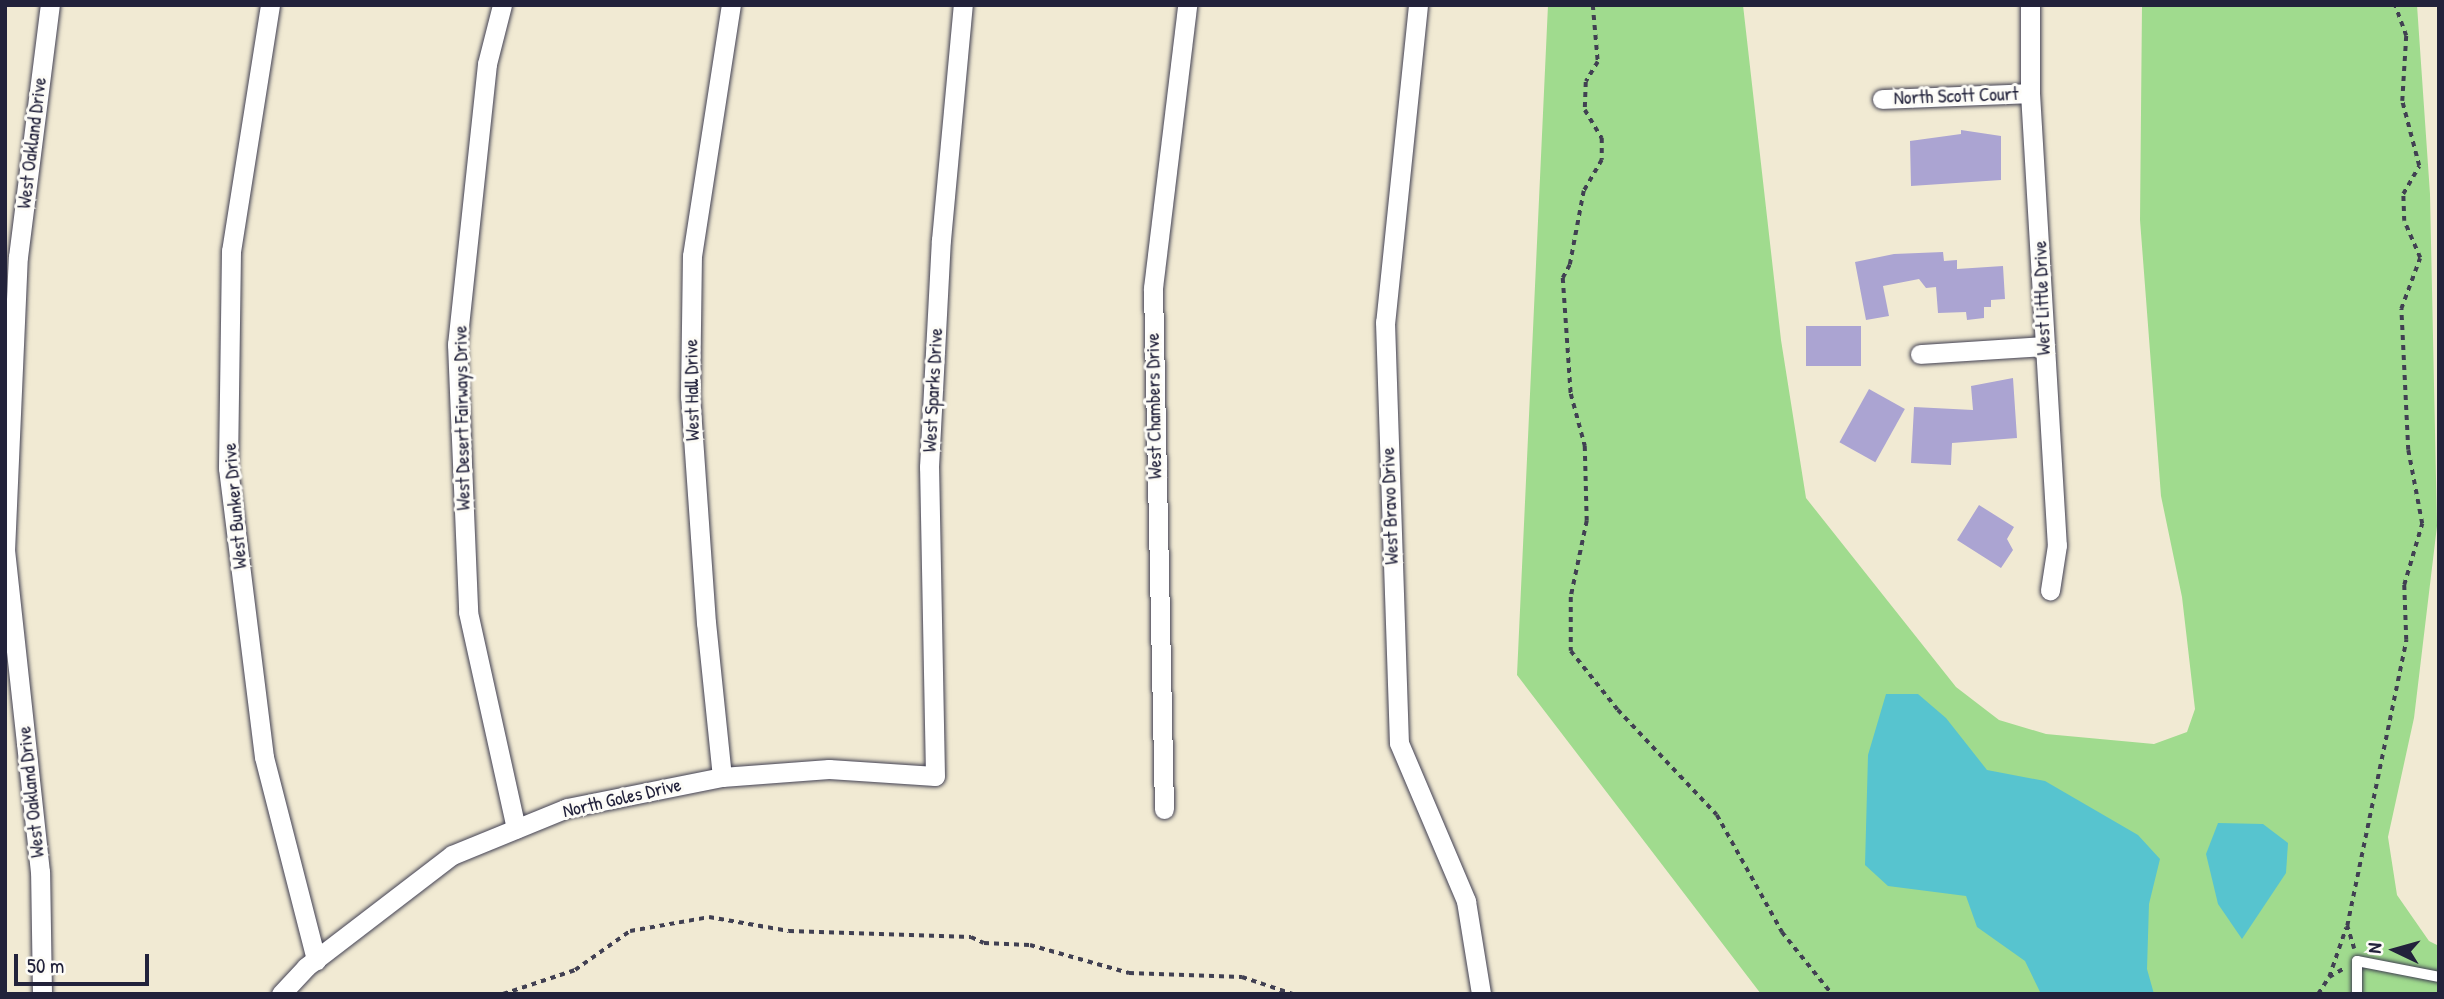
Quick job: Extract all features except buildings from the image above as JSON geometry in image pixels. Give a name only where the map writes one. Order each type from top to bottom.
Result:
[{"type":"street","name":"West Oakland Drive","points":[[42,994],[40,872],[5,551],[18,257],[50,5]]},
{"type":"street","name":"West Bunker Drive","points":[[270,5],[231,251],[228,468],[264,757],[316,960]]},
{"type":"street","name":"West Desert Fairways Drive","points":[[502,5],[487,64],[457,344],[468,612],[516,829]]},
{"type":"street","name":"West Hall Drive","points":[[722,777],[693,437],[691,307],[692,256],[731,5]]},
{"type":"street","name":"West Sparks Drive","points":[[935,776],[929,467],[941,240],[963,5]]},
{"type":"street","name":"West Chambers Drive","points":[[1164,810],[1153,288],[1187,5]]},
{"type":"street","name":"West Bravo Drive","points":[[1418,5],[1384,322],[1399,743],[1466,901],[1481,994]]},
{"type":"street","name":"West Little Drive","points":[[2030,5],[2030,93],[2043,346],[2057,545],[2050,590]]},
{"type":"street","name":"North Scott Court","points":[[1882,99],[2030,93]]},
{"type":"street","points":[[1920,354],[2043,346]]},
{"type":"street","name":"North Goles Drive","points":[[281,994],[316,960],[452,855],[567,808],[722,777],[829,769],[935,776]]},
{"type":"lane","points":[[2357,994],[2357,961],[2439,977]]},
{"type":"path","points":[[1593,5],[1598,62],[1586,82],[1586,110],[1602,138],[1602,160],[1584,191],[1570,265],[1563,278],[1571,394],[1585,446],[1587,521],[1571,597],[1571,651],[1618,710],[1717,815],[1782,932],[1832,994]]},
{"type":"path","points":[[2318,994],[2329,977],[2347,926],[2406,640],[2404,585],[2422,524],[2408,450],[2401,309],[2420,258],[2404,221],[2403,194],[2419,166],[2402,101],[2406,36],[2395,5]]},
{"type":"path","points":[[503,994],[575,970],[630,931],[668,920],[709,917],[789,931],[971,937],[984,943],[1030,945],[1129,973],[1242,977],[1293,994]]},
{"type":"path","points":[[2329,977],[2357,961],[2347,926]]},
{"type":"green space","points":[[1548,5],[1743,5],[1781,340],[1806,498],[1956,687],[1999,720],[2046,734],[2154,744],[2187,732],[2195,709],[2182,597],[2161,496],[2140,220],[2142,5],[2417,5],[2430,194],[2437,526],[2414,718],[2388,837],[2397,895],[2429,941],[2439,946],[2439,994],[1761,994],[1517,675]]},
{"type":"water","points":[[1886,694],[1918,694],[1946,718],[1987,770],[2045,781],[2138,835],[2160,859],[2149,904],[2147,969],[2154,994],[2041,994],[2025,961],[1977,927],[1966,896],[1888,886],[1865,865],[1868,755]]},
{"type":"water","points":[[2218,823],[2263,824],[2288,843],[2286,873],[2242,939],[2218,904],[2206,854]]}]
